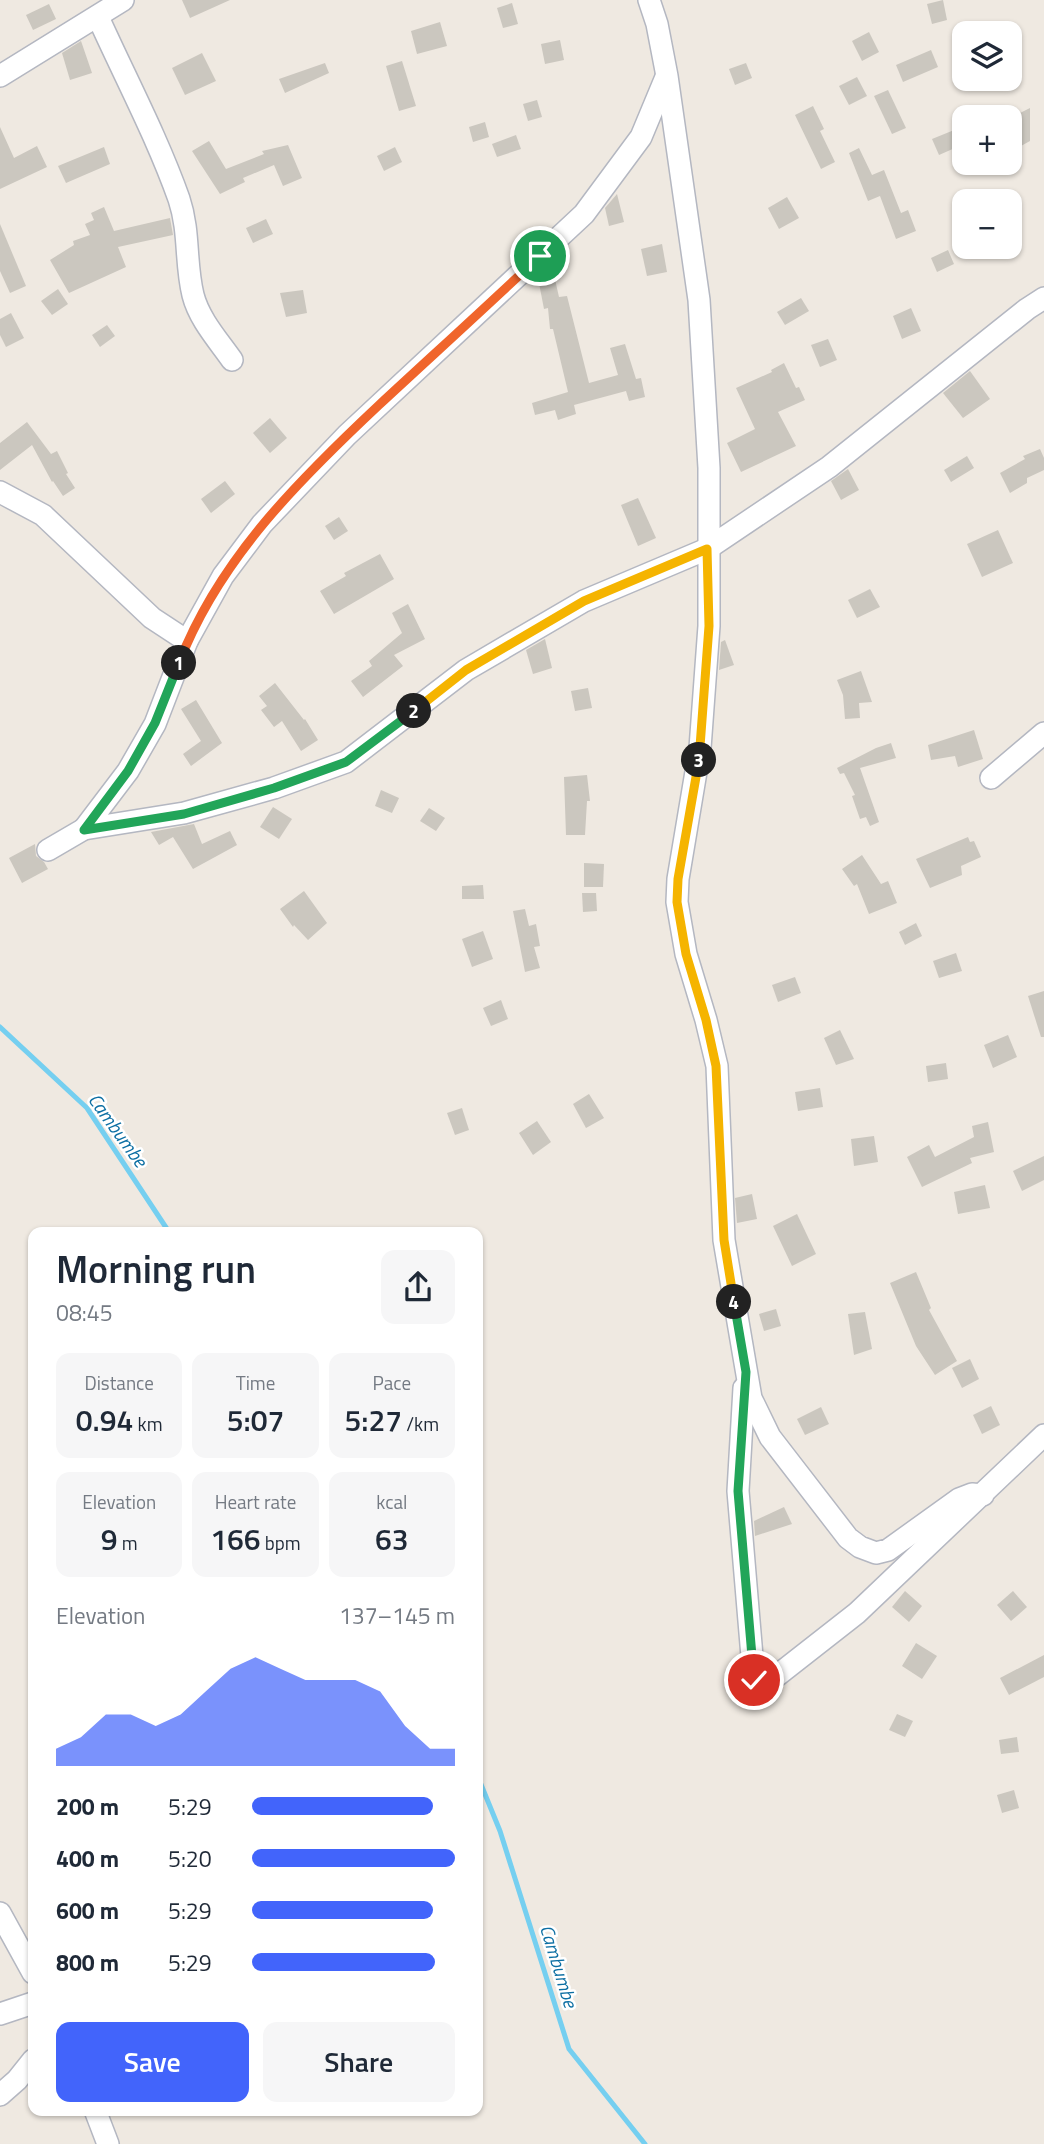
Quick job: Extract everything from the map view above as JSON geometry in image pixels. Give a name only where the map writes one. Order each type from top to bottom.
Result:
[{"type":"street","points":[[2,69],[98,17],[123,0]]},
{"type":"street","points":[[649,0],[657,24],[667,76],[699,300],[709,467],[709,626],[700,748],[678,879],[677,902],[686,954],[706,1020],[716,1066],[724,1240],[751,1398],[770,1437],[848,1538],[860,1547],[876,1553],[888,1550],[959,1499],[972,1494],[983,1495]]},
{"type":"street","points":[[98,17],[178,199],[188,232],[188,262],[194,297],[206,323],[232,360]]},
{"type":"street","points":[[84,830],[128,771],[155,723],[187,641],[223,576],[262,524],[347,435],[584,214],[641,137],[667,76]]},
{"type":"street","points":[[48,850],[84,830],[184,814],[274,788],[346,762],[466,670],[584,601],[707,549],[829,467],[1044,298]]},
{"type":"street","points":[[0,492],[43,515],[152,618],[187,641]]},
{"type":"street","points":[[991,778],[1044,733]]},
{"type":"street","points":[[746,1372],[738,1491],[754,1680],[757,1684],[774,1678],[857,1613],[1044,1435]]},
{"type":"street","points":[[0,1913],[28,1964]]},
{"type":"street","points":[[0,2014],[28,2005]]},
{"type":"street","points":[[0,2095],[28,2066]]},
{"type":"street","points":[[97,2116],[108,2144]]},
{"type":"building","points":[[182,0],[230,0],[190,18]]},
{"type":"building","points":[[943,0],[947,20],[932,24],[927,4]]},
{"type":"building","points":[[512,3],[518,24],[503,28],[497,8]]},
{"type":"building","points":[[49,4],[56,19],[33,30],[26,15]]},
{"type":"building","points":[[440,22],[447,46],[417,54],[411,31]]},
{"type":"building","points":[[869,32],[879,52],[862,61],[852,41]]},
{"type":"building","points":[[560,40],[564,60],[545,64],[541,44]]},
{"type":"building","points":[[81,41],[92,73],[70,80],[62,53]]},
{"type":"building","points":[[931,50],[938,67],[903,82],[896,65]]},
{"type":"building","points":[[202,53],[216,81],[185,95],[172,68]]},
{"type":"building","points":[[402,61],[416,106],[399,111],[386,66]]},
{"type":"building","points":[[325,63],[329,73],[285,93],[279,79]]},
{"type":"building","points":[[746,63],[752,78],[735,85],[729,69]]},
{"type":"building","points":[[857,77],[867,96],[849,105],[839,86]]},
{"type":"building","points":[[888,90],[906,128],[892,134],[874,96]]},
{"type":"building","points":[[537,100],[542,117],[528,121],[523,104]]},
{"type":"building","points":[[813,106],[824,129],[820,131],[835,162],[821,169],[795,115]]},
{"type":"building","points":[[1030,108],[1030,141],[1022,145],[1022,112]]},
{"type":"building","points":[[485,122],[489,137],[473,142],[469,127]]},
{"type":"building","points":[[0,127],[14,158],[37,146],[47,167],[0,189]]},
{"type":"building","points":[[952,131],[952,149],[939,155],[932,139]]},
{"type":"building","points":[[516,135],[521,149],[497,157],[492,144]]},
{"type":"building","points":[[209,141],[226,169],[264,154],[262,151],[288,145],[302,178],[283,186],[274,165],[243,178],[245,182],[220,194],[192,151]]},
{"type":"building","points":[[104,147],[110,164],[66,183],[58,166]]},
{"type":"building","points":[[395,147],[402,162],[384,171],[377,156]]},
{"type":"building","points":[[859,148],[872,175],[884,170],[901,213],[908,210],[916,231],[896,239],[880,196],[868,201],[849,153]]},
{"type":"building","points":[[617,194],[624,222],[609,226],[605,208]]},
{"type":"building","points":[[787,197],[799,218],[779,229],[768,208]]},
{"type":"building","points":[[104,207],[114,231],[170,218],[173,235],[118,247],[126,267],[69,293],[50,260],[74,245],[73,241],[90,235],[85,224],[94,220],[91,213]]},
{"type":"building","points":[[266,219],[273,234],[253,243],[246,228]]},
{"type":"building","points":[[0,224],[26,286],[10,293],[0,271]]},
{"type":"building","points":[[662,244],[667,272],[647,276],[641,249]]},
{"type":"building","points":[[948,250],[954,264],[937,272],[931,258]]},
{"type":"building","points":[[554,275],[559,297],[567,296],[589,383],[618,375],[610,348],[625,344],[636,379],[641,378],[645,397],[629,401],[626,391],[574,405],[576,414],[558,420],[555,410],[535,415],[532,403],[568,392],[538,278]]},
{"type":"building","points":[[58,289],[68,304],[52,315],[41,301]]},
{"type":"building","points":[[303,290],[307,313],[286,317],[280,293]]},
{"type":"building","points":[[801,298],[809,311],[785,325],[777,312]]},
{"type":"building","points":[[911,308],[921,331],[902,339],[893,316]]},
{"type":"building","points":[[11,313],[24,338],[6,347],[0,335],[0,319]]},
{"type":"building","points":[[107,325],[115,336],[100,347],[92,335]]},
{"type":"building","points":[[828,339],[837,360],[820,367],[811,345]]},
{"type":"building","points":[[784,363],[805,400],[778,412],[796,446],[741,472],[727,443],[755,429],[736,388],[772,372],[771,370]]},
{"type":"building","points":[[970,371],[990,399],[963,418],[943,393]]},
{"type":"building","points":[[270,418],[287,438],[270,453],[253,433]]},
{"type":"building","points":[[27,422],[51,454],[57,451],[68,473],[66,474],[75,488],[63,496],[52,482],[32,445],[0,470],[0,443]]},
{"type":"building","points":[[1040,449],[1044,458],[1044,470],[1027,478],[1027,483],[1010,493],[1000,473],[1025,459],[1023,456]]},
{"type":"building","points":[[967,456],[974,468],[951,482],[944,470]]},
{"type":"building","points":[[848,469],[859,490],[841,500],[831,481]]},
{"type":"building","points":[[225,481],[235,494],[211,513],[201,499]]},
{"type":"building","points":[[638,498],[656,538],[638,546],[621,505]]},
{"type":"building","points":[[339,517],[348,531],[334,540],[325,526]]},
{"type":"building","points":[[998,530],[1013,563],[982,577],[967,544]]},
{"type":"building","points":[[380,554],[394,579],[334,614],[320,591],[346,576],[344,573]]},
{"type":"building","points":[[870,589],[880,607],[857,618],[848,600]]},
{"type":"building","points":[[408,604],[425,639],[394,655],[403,666],[363,697],[351,681],[372,666],[369,661],[402,633],[392,613]]},
{"type":"building","points":[[545,639],[552,668],[533,674],[526,650]]},
{"type":"building","points":[[725,640],[734,665],[719,670],[721,642]]},
{"type":"building","points":[[861,671],[872,702],[859,703],[860,718],[845,719],[843,695],[837,680]]},
{"type":"building","points":[[275,683],[305,719],[318,740],[301,751],[282,721],[274,727],[261,710],[267,706],[259,696]]},
{"type":"building","points":[[588,688],[592,708],[575,711],[571,691]]},
{"type":"building","points":[[196,700],[222,743],[191,766],[183,754],[201,741],[181,709]]},
{"type":"building","points":[[974,730],[983,759],[958,767],[955,756],[931,760],[928,745]]},
{"type":"building","points":[[891,743],[896,758],[860,768],[879,822],[870,826],[866,817],[860,819],[852,796],[855,795],[844,773],[840,774],[837,768]]},
{"type":"building","points":[[587,775],[590,801],[587,801],[585,835],[566,835],[564,777]]},
{"type":"building","points":[[381,790],[399,798],[392,813],[375,806]]},
{"type":"building","points":[[273,807],[292,819],[279,839],[260,827]]},
{"type":"building","points":[[429,808],[445,818],[436,831],[420,821]]},
{"type":"building","points":[[194,824],[202,844],[230,831],[237,845],[193,869],[173,837],[159,845],[151,832]]},
{"type":"building","points":[[968,837],[970,842],[974,841],[981,857],[961,866],[962,875],[930,888],[916,859]]},
{"type":"building","points":[[35,844],[36,856],[48,869],[22,883],[9,858]]},
{"type":"building","points":[[862,855],[881,884],[888,881],[897,903],[869,914],[857,884],[854,886],[842,869]]},
{"type":"building","points":[[584,863],[604,864],[603,887],[584,887]]},
{"type":"building","points":[[483,885],[484,899],[462,899],[462,886]]},
{"type":"building","points":[[304,891],[327,923],[308,940],[294,925],[293,927],[280,909]]},
{"type":"building","points":[[582,893],[596,893],[597,911],[583,912]]},
{"type":"building","points":[[525,909],[529,926],[536,924],[540,946],[534,947],[540,968],[525,972],[513,911]]},
{"type":"building","points":[[916,923],[922,936],[905,945],[899,932]]},
{"type":"building","points":[[483,931],[493,959],[472,967],[462,939]]},
{"type":"building","points":[[956,953],[962,971],[939,978],[933,961]]},
{"type":"building","points":[[795,977],[801,993],[778,1002],[772,985]]},
{"type":"building","points":[[1044,991],[1044,1037],[1041,1037],[1028,996]]},
{"type":"building","points":[[501,1000],[508,1019],[491,1026],[483,1008]]},
{"type":"building","points":[[840,1030],[854,1059],[836,1065],[824,1038]]},
{"type":"building","points":[[1008,1035],[1017,1057],[993,1068],[984,1045]]},
{"type":"building","points":[[946,1063],[948,1079],[928,1082],[926,1066]]},
{"type":"building","points":[[820,1088],[823,1107],[798,1111],[795,1092]]},
{"type":"building","points":[[589,1094],[604,1118],[586,1128],[573,1104]]},
{"type":"building","points":[[462,1108],[469,1130],[455,1135],[447,1113]]},
{"type":"building","points":[[537,1121],[551,1142],[533,1155],[519,1133]]},
{"type":"building","points":[[988,1122],[994,1152],[970,1158],[972,1163],[922,1187],[907,1157],[929,1145],[935,1157],[974,1137],[972,1126]]},
{"type":"building","points":[[874,1136],[878,1162],[854,1166],[851,1139]]},
{"type":"building","points":[[1044,1156],[1044,1180],[1022,1191],[1013,1171]]},
{"type":"building","points":[[985,1185],[990,1208],[958,1214],[954,1192]]},
{"type":"building","points":[[752,1194],[757,1219],[737,1223],[735,1198]]},
{"type":"building","points":[[797,1214],[816,1254],[792,1266],[773,1226]]},
{"type":"building","points":[[916,1272],[931,1308],[929,1310],[957,1361],[935,1375],[916,1346],[890,1283]]},
{"type":"building","points":[[776,1309],[781,1326],[764,1331],[759,1314]]},
{"type":"building","points":[[865,1312],[872,1349],[854,1355],[848,1314]]},
{"type":"building","points":[[970,1359],[979,1379],[962,1388],[952,1368]]},
{"type":"building","points":[[991,1406],[1000,1425],[982,1434],[973,1415]]},
{"type":"building","points":[[821,1407],[829,1424],[805,1435],[797,1419]]},
{"type":"building","points":[[784,1507],[792,1524],[755,1536],[754,1521]]},
{"type":"building","points":[[905,1591],[922,1606],[909,1622],[892,1607]]},
{"type":"building","points":[[1013,1591],[1027,1607],[1011,1621],[997,1605]]},
{"type":"building","points":[[916,1643],[937,1656],[922,1679],[902,1666]]},
{"type":"building","points":[[1044,1655],[1044,1677],[1009,1695],[1000,1678]]},
{"type":"building","points":[[897,1714],[913,1721],[905,1737],[889,1730]]},
{"type":"building","points":[[1017,1737],[1019,1752],[1001,1754],[999,1740]]},
{"type":"building","points":[[1014,1790],[1019,1808],[1002,1813],[997,1795]]},
{"type":"waterway","name":"Cambumbe","points":[[0,1027],[87,1108],[166,1227]]},
{"type":"waterway","name":"Cambumbe","points":[[483,1789],[500,1831],[569,2049],[645,2144]]},
{"type":"route","points":[[540,256],[347,435],[262,524],[223,576],[187,641],[155,723],[128,771],[84,830],[184,814],[274,788],[346,762],[466,670],[584,601],[707,549],[709,626],[700,748],[678,879],[677,902],[686,954],[706,1020],[716,1066],[724,1240],[746,1372],[738,1491],[754,1680]]}]
